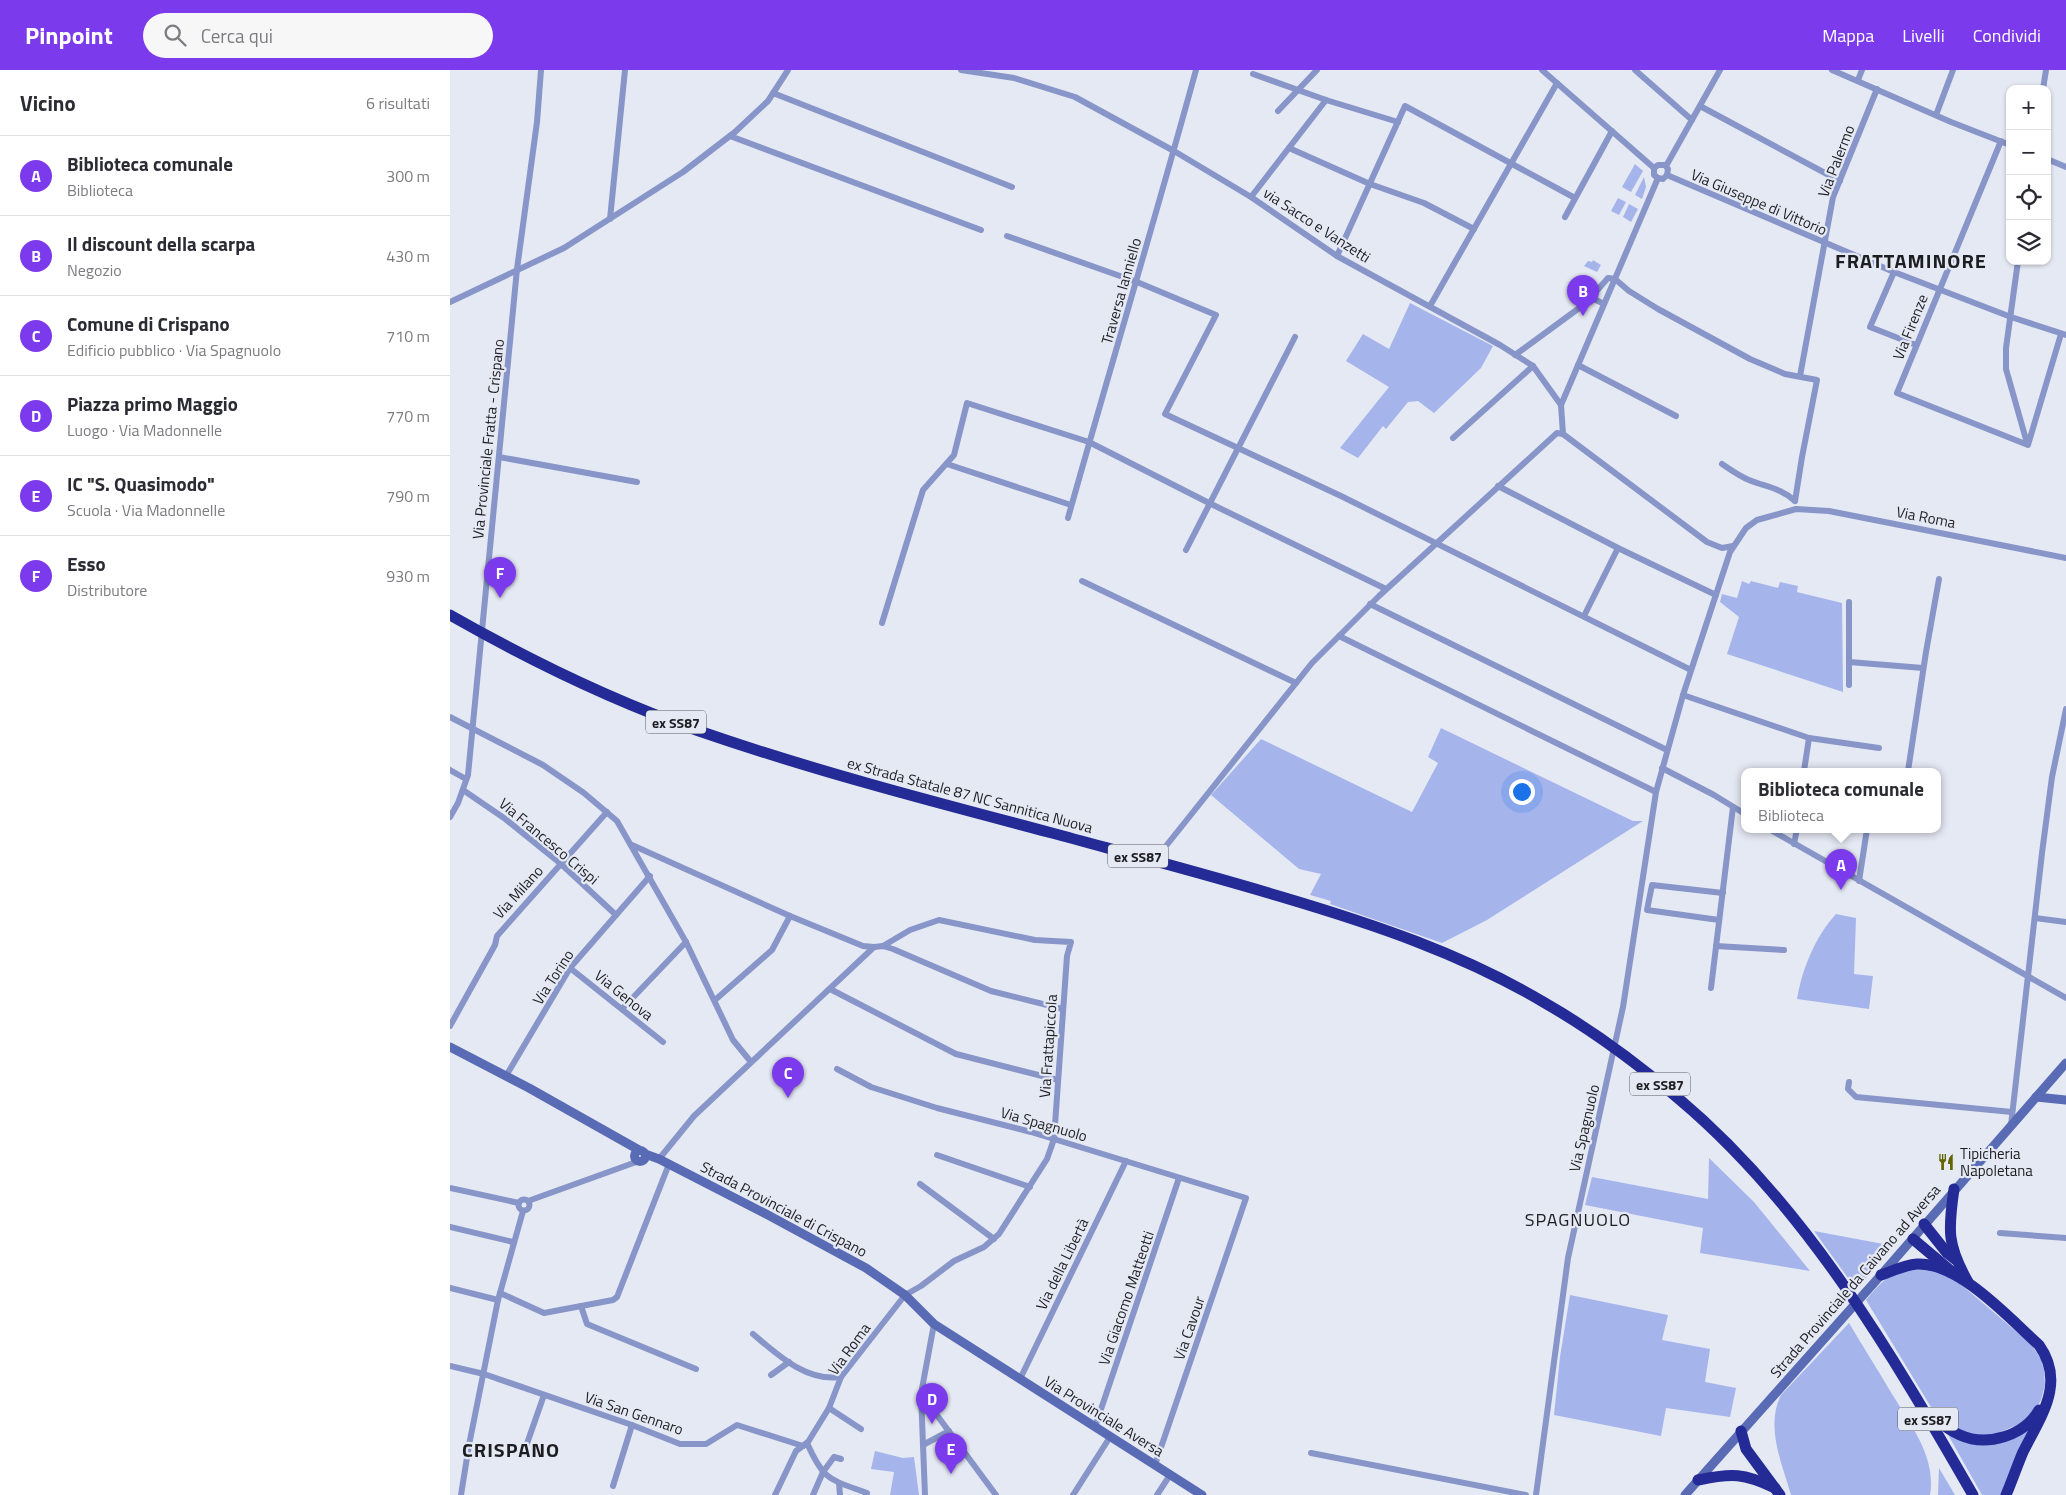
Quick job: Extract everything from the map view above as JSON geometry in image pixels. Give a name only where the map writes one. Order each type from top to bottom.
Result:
[{"type":"highway","name":"ex Strada Statale 87 NC Sannitica Nuova","points":[[450,615],[546,666],[625,702],[695,729],[792,762],[1210,876],[1361,920],[1486,971],[1546,1003],[1600,1038],[1681,1101],[1747,1165],[1789,1213],[1840,1280],[1882,1344],[1973,1495]]},
{"type":"highway","points":[[1954,1189],[1950,1230],[1956,1260],[1968,1282]]},
{"type":"highway","points":[[1924,1224],[1947,1253],[1956,1260]]},
{"type":"highway","points":[[1912,1239],[1938,1258],[1953,1274]]},
{"type":"highway","points":[[1881,1275],[1916,1264],[1927,1264],[1953,1274],[1968,1282],[2039,1345],[2047,1356],[2052,1386],[2048,1404],[2022,1454],[2006,1495]]},
{"type":"highway","points":[[1924,1411],[1961,1435],[1976,1440],[1994,1439],[2011,1434],[2025,1426],[2037,1414],[2050,1392]]},
{"type":"highway","points":[[1741,1431],[1746,1449],[1778,1491]]},
{"type":"highway","points":[[1698,1480],[1733,1474],[1755,1478],[1778,1491]]},
{"type":"street","name":"Via Provinciale Fratta - Crispano","points":[[450,817],[458,803],[466,779],[473,729],[517,269],[537,122],[541,70]]},
{"type":"street","points":[[610,219],[625,70]]},
{"type":"street","points":[[450,302],[564,248],[683,172],[730,136],[768,101],[788,70]]},
{"type":"street","name":"via Sacco e Vanzetti","points":[[961,70],[1014,78],[1075,97],[1174,151],[1251,197],[1337,256],[1430,306],[1533,366],[1560,405]]},
{"type":"street","name":"Traversa Ianniello","points":[[1068,518],[1137,282],[1160,193],[1174,151],[1196,70]]},
{"type":"street","points":[[1278,111],[1317,70]]},
{"type":"street","points":[[1542,70],[1654,168],[1654,175],[1658,178]]},
{"type":"street","points":[[1635,70],[1692,120]]},
{"type":"street","points":[[1658,178],[1663,178],[1667,175],[1666,166],[1720,70]]},
{"type":"street","points":[[1832,70],[1936,116],[2006,143]]},
{"type":"street","points":[[1858,80],[1862,70]]},
{"type":"street","points":[[1936,116],[1953,70]]},
{"type":"street","points":[[2044,85],[2046,70]]},
{"type":"street","points":[[1253,74],[1326,100],[1398,122]]},
{"type":"street","points":[[1430,306],[1558,83]]},
{"type":"street","name":"Via Palermo","points":[[1800,376],[1833,197],[1877,89]]},
{"type":"street","points":[[773,93],[1012,187]]},
{"type":"street","points":[[1251,197],[1326,100]]},
{"type":"street","points":[[1337,256],[1405,106],[1575,198]]},
{"type":"street","points":[[1700,106],[1840,181]]},
{"type":"street","points":[[1565,217],[1612,131]]},
{"type":"street","points":[[730,136],[981,230]]},
{"type":"street","name":"Via Firenze","points":[[2001,141],[1897,393],[2028,445]]},
{"type":"street","points":[[1289,148],[1370,184],[1424,203],[1474,229]]},
{"type":"street","points":[[2051,161],[2066,167]]},
{"type":"street","points":[[1654,168],[1660,164],[1666,166]]},
{"type":"street","name":"Via Giuseppe di Vittorio","points":[[1667,175],[1894,272],[1940,288],[2011,317],[2064,334]]},
{"type":"street","points":[[1562,434],[1560,405],[1658,178]]},
{"type":"street","points":[[1007,236],[1137,282],[1216,315],[1165,414],[1436,543],[1691,670]]},
{"type":"street","points":[[2018,265],[2006,348],[2006,368],[2028,445]]},
{"type":"street","points":[[1894,272],[1870,327],[1916,345]]},
{"type":"street","points":[[1515,355],[1590,297],[1608,278],[1615,279],[1629,291],[1658,309],[1750,359],[1785,374],[1817,380],[1795,501],[1791,505],[1796,508]]},
{"type":"street","points":[[1590,297],[1604,304]]},
{"type":"street","points":[[2028,445],[2064,334]]},
{"type":"street","points":[[1186,550],[1237,447],[1295,337]]},
{"type":"street","points":[[1578,365],[1676,416]]},
{"type":"street","points":[[1453,438],[1533,366]]},
{"type":"street","points":[[882,623],[924,490],[954,455],[967,403],[1089,442],[1386,589]]},
{"type":"street","points":[[1166,846],[1312,663],[1370,604],[1557,433],[1562,434],[1689,530],[1716,547],[1728,548],[1733,546]]},
{"type":"street","points":[[499,457],[636,482]]},
{"type":"street","points":[[947,464],[1071,505]]},
{"type":"street","points":[[1722,464],[1750,480],[1786,492],[1795,501]]},
{"type":"street","points":[[1498,486],[1618,548],[1716,595]]},
{"type":"street","name":"Via Roma","points":[[1716,595],[1733,546],[1746,528],[1756,520],[1796,508],[1829,511],[2066,558]]},
{"type":"street","points":[[1584,616],[1618,548]]},
{"type":"street","points":[[1908,768],[1923,668],[1939,579]]},
{"type":"street","points":[[1082,581],[1296,683]]},
{"type":"street","name":"Via Spagnuolo","points":[[1536,1495],[1568,1258],[1623,1007],[1656,792],[1683,696],[1716,595]]},
{"type":"street","points":[[1849,602],[1849,685]]},
{"type":"street","points":[[1370,604],[1667,750]]},
{"type":"street","points":[[1339,636],[1656,792]]},
{"type":"street","points":[[1849,662],[1923,668]]},
{"type":"street","points":[[1683,696],[1809,738],[1879,748]]},
{"type":"street","points":[[2011,1125],[2052,777],[2066,709]]},
{"type":"street","points":[[450,717],[543,765],[617,821],[686,942],[733,1040],[751,1062]]},
{"type":"street","points":[[1804,768],[1809,738]]},
{"type":"street","points":[[1662,768],[1741,811]]},
{"type":"street","points":[[450,770],[466,779]]},
{"type":"street","name":"Via Francesco Crispi","points":[[462,790],[504,818],[561,864],[616,915]]},
{"type":"street","points":[[1711,988],[1733,806]]},
{"type":"street","name":"Via Milano","points":[[450,1026],[495,945],[497,936],[607,812]]},
{"type":"street","points":[[1776,833],[2066,998]]},
{"type":"street","points":[[1794,844],[1795,833]]},
{"type":"street","points":[[1858,881],[1866,833]]},
{"type":"street","points":[[632,845],[790,916],[863,946],[883,946],[992,991],[1063,1009]]},
{"type":"street","name":"Via Torino","points":[[506,1076],[570,968],[650,876]]},
{"type":"street","points":[[1719,920],[1647,910],[1652,885],[1723,893]]},
{"type":"street","points":[[715,1000],[772,950],[790,916]]},
{"type":"street","points":[[2035,918],[2066,922]]},
{"type":"street","name":"Via Frattapiccola","points":[[883,946],[910,930],[939,920],[1035,940],[1072,942],[1068,956],[1063,1009],[1054,1139],[1047,1159],[1009,1220],[994,1238],[984,1247],[954,1261],[905,1296]]},
{"type":"street","points":[[622,1009],[686,942]]},
{"type":"street","points":[[1716,946],[1784,950]]},
{"type":"street","points":[[659,1159],[694,1116],[874,947]]},
{"type":"street","name":"Via Genova","points":[[570,968],[662,1042]]},
{"type":"street","points":[[830,989],[956,1054],[1058,1080]]},
{"type":"street","name":"Strada Provinciale di Crispano","points":[[450,1046],[642,1152],[669,1164],[842,1254],[866,1268],[905,1296],[934,1324]]},
{"type":"street","name":"Strada Provinciale da Caivano ad Aversa","points":[[1685,1495],[1881,1275],[2066,1062]]},
{"type":"street","name":"Via Spagnuolo","points":[[837,1069],[871,1087],[937,1108],[1054,1139],[1246,1198]]},
{"type":"street","points":[[1849,1082],[1848,1089],[1856,1097],[2012,1112]]},
{"type":"street","points":[[2036,1097],[2066,1100]]},
{"type":"street","points":[[450,1188],[519,1203],[522,1200],[528,1201],[638,1161],[634,1156],[642,1152]]},
{"type":"street","points":[[937,1155],[1030,1187]]},
{"type":"street","name":"Via della Libertà","points":[[1020,1379],[1126,1161]]},
{"type":"street","points":[[450,1288],[499,1297],[544,1312],[613,1300],[617,1297],[669,1164]]},
{"type":"street","name":"Via Giacomo Matteotti","points":[[1094,1427],[1179,1178]]},
{"type":"street","points":[[920,1184],[994,1238]]},
{"type":"street","name":"Via Cavour","points":[[1155,1465],[1246,1198]]},
{"type":"street","points":[[461,1495],[469,1444],[499,1297],[523,1211],[529,1208],[528,1201]]},
{"type":"street","points":[[519,1203],[519,1208],[523,1211]]},
{"type":"street","points":[[450,1227],[513,1242]]},
{"type":"street","points":[[2000,1233],[2066,1238]]},
{"type":"street","name":"Via Roma","points":[[776,1495],[796,1451],[805,1444],[829,1408],[841,1377],[905,1296]]},
{"type":"street","points":[[581,1306],[587,1324],[696,1369]]},
{"type":"street","points":[[925,1495],[921,1394],[934,1324]]},
{"type":"street","name":"Via Provinciale Aversa","points":[[934,1324],[1202,1495]]},
{"type":"street","points":[[753,1334],[800,1369],[819,1378],[841,1377]]},
{"type":"street","points":[[771,1375],[789,1362]]},
{"type":"street","name":"Via San Gennaro","points":[[450,1366],[484,1374],[632,1425],[680,1444],[706,1444],[737,1426],[805,1444]]},
{"type":"street","points":[[921,1394],[996,1495]]},
{"type":"street","points":[[524,1452],[544,1395]]},
{"type":"street","points":[[829,1408],[861,1429]]},
{"type":"street","points":[[613,1486],[632,1425]]},
{"type":"street","points":[[923,1445],[949,1431]]},
{"type":"street","points":[[1073,1495],[1110,1437]]},
{"type":"street","points":[[805,1444],[822,1472],[839,1483],[867,1493],[866,1495]]},
{"type":"street","points":[[1310,1454],[1526,1495]]},
{"type":"street","points":[[812,1495],[822,1472],[834,1457],[841,1459]]},
{"type":"street","points":[[1157,1495],[1170,1475]]},
{"type":"street","points":[[839,1483],[840,1495]]},
{"type":"shaded area","points":[[1635,164],[1643,171],[1631,192],[1622,187]]},
{"type":"shaded area","points":[[1644,177],[1646,187],[1642,199],[1635,195]]},
{"type":"shaded area","points":[[1618,198],[1626,202],[1619,215],[1611,211]]},
{"type":"shaded area","points":[[1629,204],[1638,209],[1631,222],[1623,217]]},
{"type":"shaded area","points":[[1593,260],[1601,265],[1597,272],[1584,266],[1588,261],[1592,262]]},
{"type":"shaded area","points":[[1410,303],[1493,346],[1481,368],[1434,413],[1418,401],[1408,402],[1386,429],[1383,426],[1358,458],[1340,448],[1389,387],[1346,361],[1363,334],[1389,349]]},
{"type":"shaded area","points":[[1742,581],[1749,584],[1751,581],[1778,588],[1780,582],[1798,586],[1797,592],[1842,603],[1843,692],[1727,654],[1739,617],[1720,602],[1722,594],[1737,598]]},
{"type":"shaded area","points":[[1441,728],[1633,821],[1643,821],[1487,920],[1442,943],[1330,904],[1331,901],[1310,895],[1321,874],[1299,869],[1211,795],[1261,739],[1412,812],[1438,763],[1428,757]]},
{"type":"shaded area","points":[[1836,914],[1856,918],[1854,974],[1873,976],[1869,1009],[1797,999],[1802,976],[1810,954],[1828,923]]},
{"type":"shaded area","points":[[1709,1158],[1754,1202],[1810,1271],[1700,1253],[1703,1228],[1585,1205],[1592,1177],[1708,1199]]},
{"type":"shaded area","points":[[1814,1231],[1894,1246],[1856,1289]]},
{"type":"shaded area","points":[[1922,1267],[1940,1270],[1964,1287],[2031,1344],[2041,1359],[2045,1385],[2041,1400],[2031,1416],[2022,1423],[1991,1436],[1971,1435],[1949,1424],[1934,1412],[1866,1300],[1890,1276]]},
{"type":"shaded area","points":[[1570,1295],[1668,1315],[1662,1340],[1710,1349],[1705,1382],[1736,1388],[1730,1417],[1666,1408],[1661,1436],[1554,1415],[1560,1357]]},
{"type":"shaded area","points":[[1849,1323],[1919,1439],[1929,1466],[1930,1495],[1791,1495],[1777,1445],[1775,1432],[1776,1407],[1781,1395]]},
{"type":"shaded area","points":[[2027,1430],[2028,1433],[2005,1495],[1982,1495],[1947,1433],[1960,1440]]},
{"type":"shaded area","points":[[875,1451],[903,1458],[914,1457],[919,1495],[890,1495],[894,1472],[871,1469]]},
{"type":"shaded area","points":[[1939,1468],[1955,1495],[1938,1495]]},
{"type":"place","name":"Il discount della scarpa","points":[[1583,316]]},
{"type":"place","name":"Esso","points":[[500,598]]},
{"type":"place","name":"Biblioteca comunale","points":[[1841,890]]},
{"type":"place","name":"Comune di Crispano","points":[[788,1098]]},
{"type":"place","name":"Tipicheria Napoletana","points":[[1946,1162]]},
{"type":"place","name":"Piazza primo Maggio","points":[[932,1424]]},
{"type":"place","name":"IC \"S. Quasimodo\"","points":[[951,1474]]},
{"type":"district","name":"FRATTAMINORE","points":[[1911,260]]},
{"type":"district","name":"SPAGNUOLO","points":[[1578,1219]]},
{"type":"district","name":"CRISPANO","points":[[511,1449]]}]
